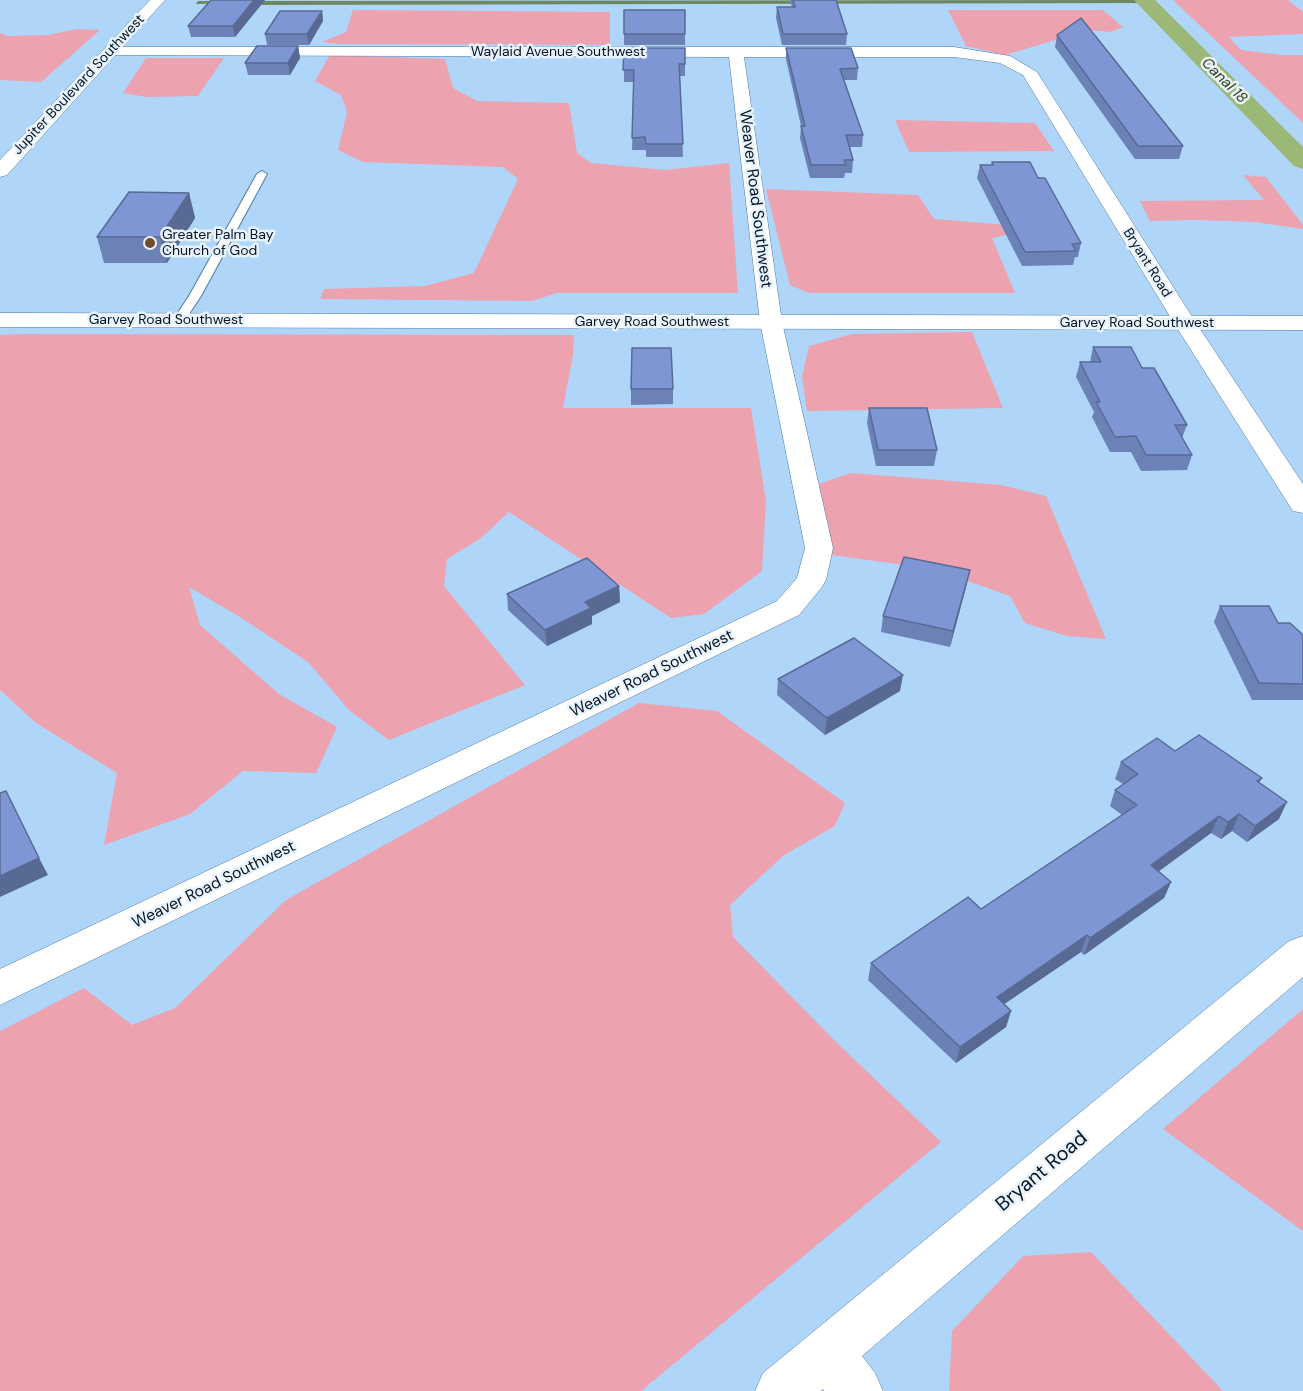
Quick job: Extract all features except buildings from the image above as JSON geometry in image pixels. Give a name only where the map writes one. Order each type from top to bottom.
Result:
[{"type":"street","name":"Jupiter Boulevard Southwest","points":[[0,171],[158,0]]},
{"type":"street","name":"Waylaid Avenue Southwest","points":[[110,52],[954,52],[1004,59]]},
{"type":"street","name":"Weaver Road Southwest","points":[[0,988],[788,608],[812,580],[819,548],[771,322],[736,52]]},
{"type":"street","name":"Bryant Road","points":[[1004,59],[1029,72],[1185,323],[1303,505]]},
{"type":"street","name":"Garvey Road Southwest","points":[[0,320],[1303,323]]},
{"type":"street","name":"Bryant Road","points":[[780,1391],[1303,953]]},
{"type":"street","points":[[826,1353],[857,1391]]},
{"type":"lane","points":[[179,320],[195,296],[262,174]]},
{"type":"shaded area","points":[[1173,0],[1288,0],[1303,12],[1303,34],[1229,37],[1241,50],[1303,55],[1303,123]]},
{"type":"shaded area","points":[[353,10],[610,12],[610,45],[340,44],[322,42],[346,32]]},
{"type":"shaded area","points":[[948,10],[1103,10],[1123,27],[1111,32],[1089,30],[1005,55],[966,46]]},
{"type":"shaded area","points":[[77,29],[100,30],[41,82],[0,80],[0,33],[8,36],[48,35]]},
{"type":"shaded area","points":[[330,55],[445,59],[453,88],[477,101],[569,103],[577,153],[591,163],[665,170],[729,163],[738,293],[557,293],[532,301],[320,299],[324,289],[425,286],[474,273],[518,179],[503,167],[363,162],[338,150],[347,112],[341,95],[315,81]]},
{"type":"shaded area","points":[[146,58],[224,58],[198,96],[147,97],[123,93]]},
{"type":"shaded area","points":[[895,120],[1035,123],[1054,151],[909,152]]},
{"type":"shaded area","points":[[1243,175],[1266,177],[1303,225],[1303,229],[1255,222],[1150,221],[1140,201],[1264,200]]},
{"type":"shaded area","points":[[766,189],[918,195],[934,219],[1007,225],[1020,232],[992,238],[1015,293],[809,293],[790,285]]},
{"type":"shaded area","points":[[972,332],[1003,408],[807,411],[802,377],[809,346],[852,334]]},
{"type":"shaded area","points":[[0,335],[574,335],[573,355],[563,408],[751,408],[766,501],[762,571],[704,614],[671,618],[509,512],[481,538],[447,559],[444,586],[525,685],[389,740],[349,710],[308,662],[240,617],[189,587],[200,625],[279,694],[337,727],[316,773],[243,771],[190,814],[104,845],[117,773],[36,723],[0,690]]},
{"type":"shaded area","points":[[851,473],[1001,485],[1046,496],[1106,639],[1067,636],[1025,623],[1010,596],[934,569],[831,555],[819,484]]},
{"type":"shaded area","points":[[639,703],[717,711],[845,803],[835,826],[784,855],[730,905],[733,937],[836,1042],[941,1142],[641,1391],[0,1391],[0,1031],[84,988],[132,1025],[175,1008],[286,900]]},
{"type":"shaded area","points":[[1303,1009],[1303,1231],[1163,1129]]},
{"type":"shaded area","points":[[1091,1252],[1223,1391],[949,1391],[952,1331],[1023,1256]]},
{"type":"waterway","name":"Canal 18","points":[[1144,0],[1303,161]]},
{"type":"waterway","points":[[245,3],[1147,2]]},
{"type":"waterway","points":[[198,3],[226,3]]},
{"type":"place","name":"Greater Palm Bay Church of God","points":[[150,243]]}]
